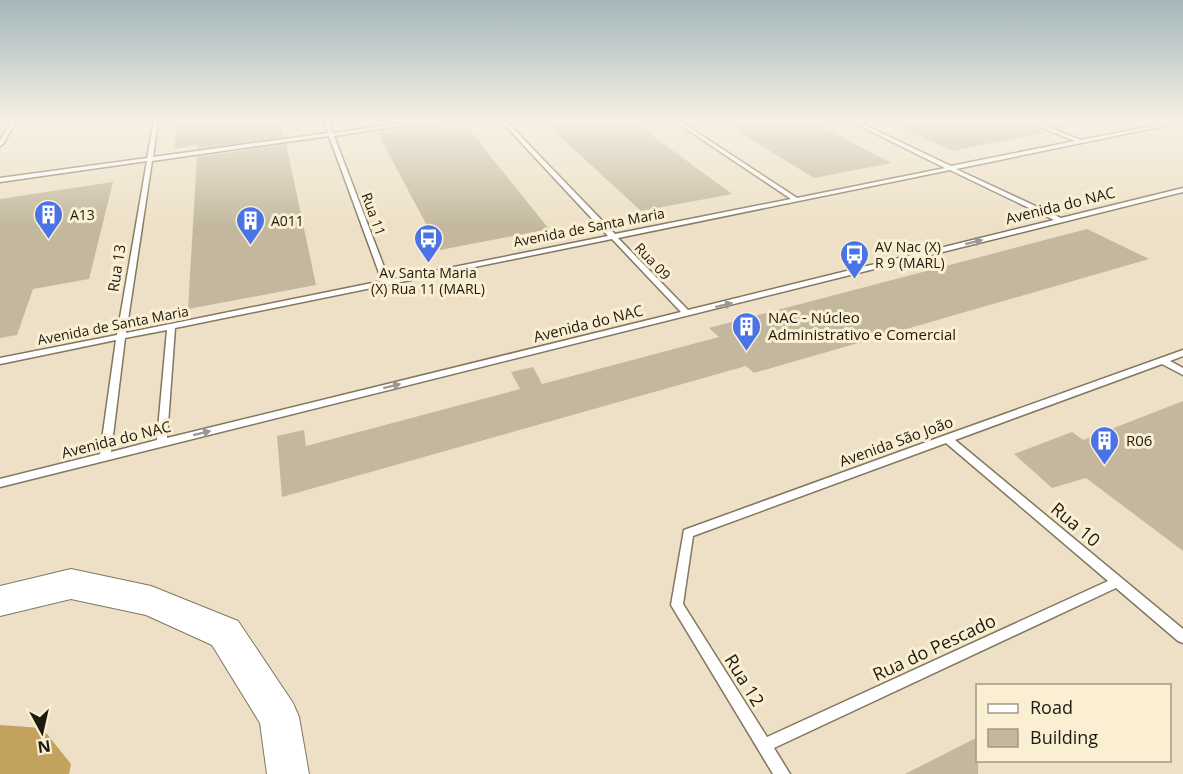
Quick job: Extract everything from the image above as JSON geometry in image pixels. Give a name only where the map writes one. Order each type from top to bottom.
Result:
[{"type":"street","points":[[0,601],[71,584],[151,601],[225,633],[279,717],[288,774]]},
{"type":"lane","name":"Rua 13","points":[[105,457],[149,156]]},
{"type":"lane","points":[[0,180],[175,156]]},
{"type":"lane","name":"Rua 11","points":[[339,156],[386,283]]},
{"type":"lane","name":"Rua 09","points":[[537,156],[687,314]]},
{"type":"lane","points":[[730,156],[795,199]]},
{"type":"lane","points":[[925,156],[1059,220]]},
{"type":"lane","name":"Avenida de Santa Maria","points":[[0,362],[1010,156]]},
{"type":"lane","name":"Avenida do NAC","points":[[0,483],[1183,190]]},
{"type":"lane","points":[[162,442],[171,327]]},
{"type":"lane","name":"Avenida São João","points":[[677,605],[688,533],[1183,353]]},
{"type":"lane","points":[[1162,360],[1183,372]]},
{"type":"lane","name":"Rua 10","points":[[946,438],[1183,637]]},
{"type":"lane","name":"Rua do Pescado","points":[[765,745],[1118,582]]},
{"type":"lane","name":"Rua 12","points":[[677,605],[782,774]]},
{"type":"shaded area","points":[[0,725],[42,728],[71,764],[69,774],[0,774]]},
{"type":"building","name":"A011","points":[[289,156],[316,285],[188,309],[197,157]]},
{"type":"building","points":[[390,156],[490,156],[549,229],[440,250]]},
{"type":"building","points":[[581,156],[680,156],[732,194],[641,211]]},
{"type":"building","points":[[779,156],[878,156],[891,163],[814,178]]},
{"type":"building","name":"A13","points":[[113,182],[89,279],[33,289],[17,335],[0,338],[0,199]]},
{"type":"building","name":"NAC - Núcleo Administrativo e Comercial","points":[[1087,229],[1149,259],[754,373],[746,366],[282,497],[277,436],[304,430],[306,446],[520,389],[511,372],[533,367],[542,384],[719,337],[709,328]]},
{"type":"building","name":"R06","points":[[1183,401],[1183,551],[1086,478],[1052,488],[1014,454],[1072,432],[1083,440]]},
{"type":"building","points":[[976,738],[978,774],[905,774]]},
{"type":"place","name":"A13","points":[[49,240]]},
{"type":"place","name":"A011","points":[[250,246]]},
{"type":"place","name":"Av Santa Maria (X) Rua 11 (MARL)","points":[[428,264]]},
{"type":"place","name":"AV Nac (X) R 9 (MARL)","points":[[854,280]]},
{"type":"place","name":"NAC - Núcleo Administrativo e Comercial","points":[[747,352]]},
{"type":"place","name":"R06","points":[[1105,466]]}]
